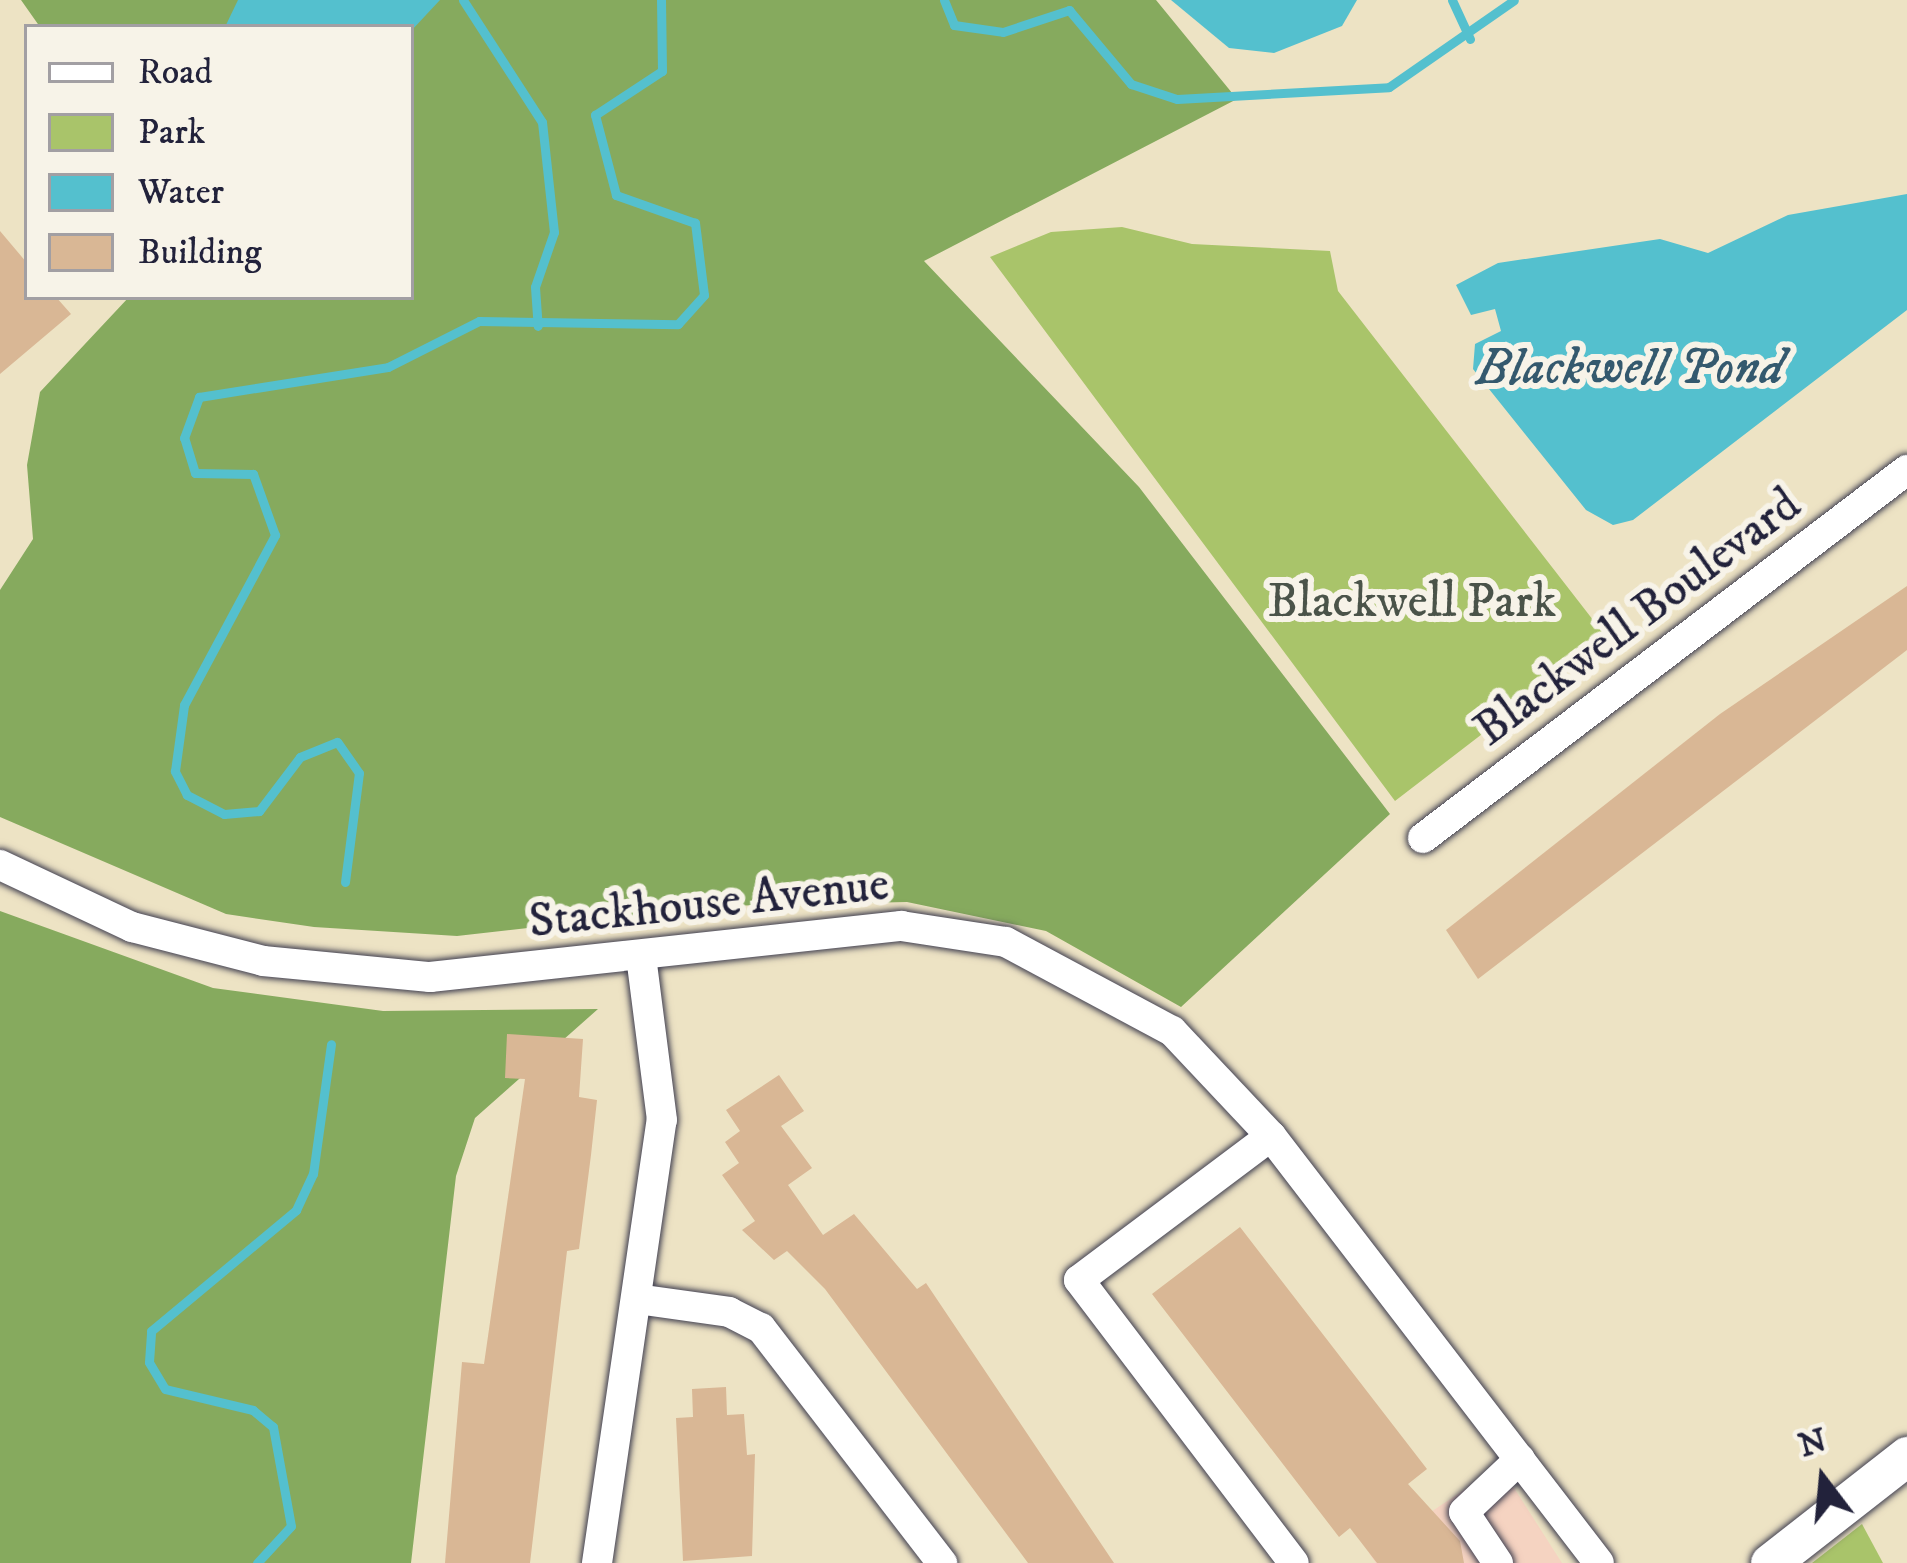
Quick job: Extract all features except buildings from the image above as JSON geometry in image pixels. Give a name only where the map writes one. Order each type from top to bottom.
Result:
[{"type":"main road","points":[[1770,1563],[1907,1456]]},
{"type":"street","name":"Blackwell Boulevard","points":[[1424,838],[1907,470]]},
{"type":"street","name":"Stackhouse Avenue","points":[[0,865],[132,928],[263,961],[430,977],[641,956],[768,934],[962,930],[1110,991],[1172,1031],[1271,1136],[1599,1563]]},
{"type":"street","points":[[597,1563],[662,1120],[641,956]]},
{"type":"street","points":[[1271,1136],[1079,1280],[1294,1563]]},
{"type":"street","points":[[637,1299],[729,1312],[761,1328],[942,1563]]},
{"type":"street","points":[[1498,1563],[1464,1512],[1520,1459]]},
{"type":"shaded area","points":[[1500,1466],[1562,1563],[1376,1563],[1369,1553]]},
{"type":"green space","points":[[21,0],[1156,0],[1237,99],[924,261],[1139,487],[1390,814],[1181,1007],[1046,931],[907,902],[723,906],[457,936],[314,927],[226,914],[0,817],[0,590],[33,539],[27,465],[40,392],[126,300],[414,300],[414,24],[38,24]]},
{"type":"green space","name":"Blackwell Park","points":[[1122,227],[1192,244],[1330,251],[1338,291],[1607,638],[1395,801],[990,257],[1051,232]]},
{"type":"green space","points":[[0,911],[213,988],[383,1011],[598,1009],[475,1118],[456,1176],[411,1563],[0,1563]]},
{"type":"green space","points":[[1862,1524],[1883,1563],[1812,1563]]},
{"type":"water","points":[[238,0],[440,0],[414,28],[414,24],[226,24]]},
{"type":"water","points":[[1171,0],[1357,0],[1342,26],[1274,53],[1229,48]]},
{"type":"water","name":"Blackwell Pond","points":[[1907,194],[1907,310],[1633,520],[1613,525],[1586,510],[1473,369],[1475,344],[1501,331],[1495,309],[1471,315],[1456,285],[1498,263],[1660,239],[1708,253],[1788,215]]},
{"type":"waterway","points":[[463,0],[542,122],[554,232],[535,287],[538,326]]},
{"type":"waterway","points":[[345,882],[359,773],[337,742],[300,757],[259,811],[224,814],[187,795],[175,771],[184,705],[275,535],[253,474],[195,473],[184,438],[199,397],[388,367],[479,321],[678,324],[704,295],[695,223],[616,195],[595,115],[662,71],[661,0]]},
{"type":"waterway","points":[[944,0],[954,25],[1003,32],[1069,10],[1131,84],[1177,99],[1389,87],[1514,0]]},
{"type":"waterway","points":[[1452,0],[1470,39]]},
{"type":"waterway","points":[[257,1563],[291,1526],[273,1427],[253,1410],[165,1389],[149,1362],[151,1331],[296,1210],[313,1174],[331,1044]]}]
